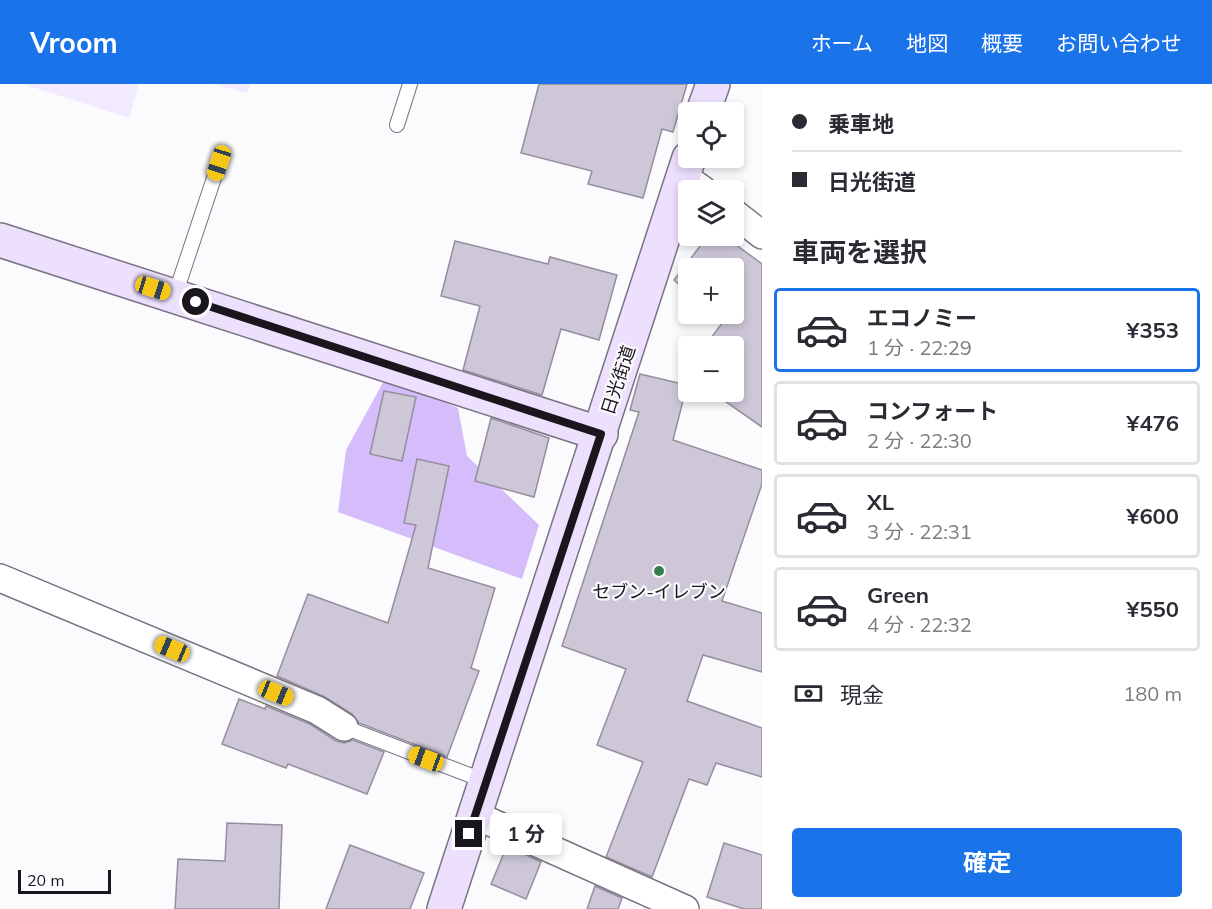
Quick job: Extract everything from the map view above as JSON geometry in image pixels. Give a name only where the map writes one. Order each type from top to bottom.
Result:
[{"type":"main road","points":[[707,102],[712,84]]},
{"type":"main road","name":"日光街道","points":[[444,909],[601,434],[692,175]]},
{"type":"main road","points":[[0,240],[601,434]]},
{"type":"street","points":[[744,221],[762,235]]},
{"type":"street","points":[[0,578],[317,710],[344,727]]},
{"type":"street","points":[[475,815],[685,909]]},
{"type":"lane","points":[[397,126],[410,84]]},
{"type":"lane","points":[[175,295],[219,163]]},
{"type":"lane","points":[[344,727],[486,781]]},
{"type":"shaded area","points":[[23,84],[139,84],[129,118]]},
{"type":"shaded area","points":[[214,84],[251,84],[247,93]]},
{"type":"shaded area","points":[[386,377],[458,408],[467,456],[539,525],[522,579],[338,512],[346,450]]},
{"type":"building","points":[[539,84],[687,84],[682,102],[678,102],[678,115],[673,132],[662,129],[643,198],[588,184],[592,171],[521,153]]},
{"type":"building","points":[[455,241],[548,264],[550,257],[617,275],[599,340],[561,329],[542,395],[463,370],[480,306],[441,296]]},
{"type":"building","points":[[700,246],[738,246],[762,264],[762,427],[726,402],[744,402],[744,336],[712,336],[722,324],[744,324],[744,258],[691,258]]},
{"type":"building","points":[[640,374],[678,383],[678,402],[683,402],[673,440],[762,470],[762,484],[722,601],[762,613],[762,672],[703,655],[687,701],[762,728],[762,777],[716,763],[707,785],[689,779],[652,877],[606,857],[643,762],[597,745],[626,669],[562,646],[639,412],[630,410]]},
{"type":"building","points":[[384,391],[416,397],[402,461],[370,454]]},
{"type":"building","points":[[491,418],[549,438],[534,497],[475,481]]},
{"type":"building","points":[[417,459],[449,466],[428,568],[495,588],[471,668],[479,671],[447,757],[359,723],[352,714],[325,697],[277,676],[308,594],[388,623],[416,525],[404,523]]},
{"type":"building","points":[[239,699],[265,709],[266,706],[310,724],[336,741],[344,743],[353,740],[384,752],[367,794],[288,764],[286,768],[222,744]]},
{"type":"building","points":[[227,823],[282,825],[279,909],[175,909],[178,859],[225,861]]},
{"type":"building","points":[[724,843],[762,855],[762,909],[744,909],[707,897]]},
{"type":"building","points":[[350,845],[424,873],[410,909],[326,909]]},
{"type":"building","points":[[507,846],[541,862],[526,899],[491,884]]},
{"type":"building","points":[[595,886],[622,898],[618,909],[587,909]]},
{"type":"place","name":"セブン-イレブン","points":[[659,571]]},
{"type":"route","points":[[196,302],[601,434],[469,834]]}]
